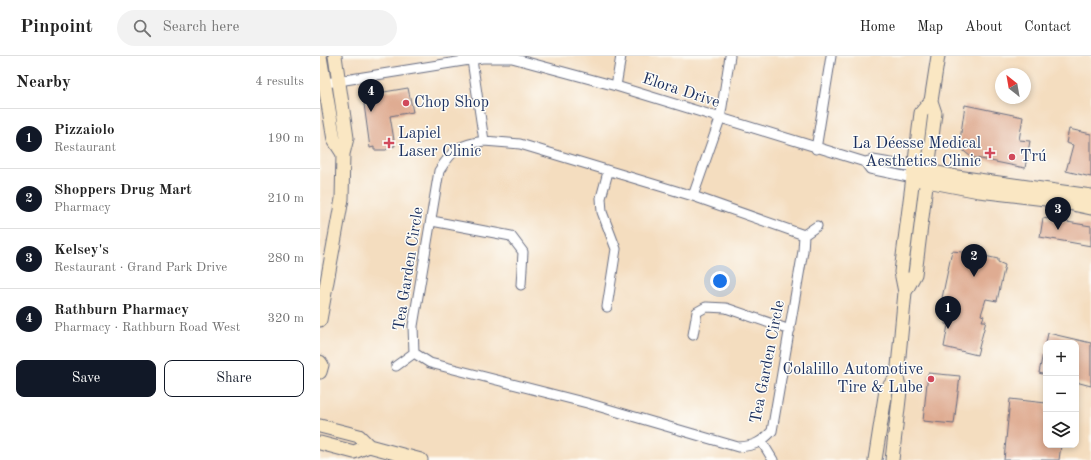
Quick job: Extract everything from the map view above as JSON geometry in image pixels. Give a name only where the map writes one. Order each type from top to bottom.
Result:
[{"type":"main road","points":[[320,56],[322,83],[334,140],[343,154]]},
{"type":"main road","points":[[320,320],[342,199],[344,177],[343,154],[347,138],[335,56]]},
{"type":"main road","points":[[906,292],[915,274],[935,113],[931,101],[938,56]]},
{"type":"main road","points":[[892,460],[900,391],[897,377],[906,292],[901,272],[920,113],[931,101]]},
{"type":"main road","points":[[930,150],[940,164],[952,172],[988,178],[991,181]]},
{"type":"main road","points":[[913,173],[979,191],[1054,200],[1091,208]]},
{"type":"main road","points":[[927,176],[957,177],[991,181],[1091,196]]},
{"type":"main road","points":[[320,362],[322,365],[320,372]]},
{"type":"main road","points":[[875,460],[886,390],[897,377]]},
{"type":"main road","points":[[320,426],[359,436],[369,446],[421,460]]},
{"type":"main road","points":[[320,443],[354,452],[369,446]]},
{"type":"street","points":[[616,86],[621,56]]},
{"type":"street","points":[[693,196],[720,119],[730,56]]},
{"type":"street","points":[[816,149],[831,56]]},
{"type":"street","name":"Elora Drive","points":[[322,83],[492,57],[512,57],[616,86],[816,149],[865,162],[870,169],[913,173]]},
{"type":"street","points":[[472,60],[484,141]]},
{"type":"street","name":"Tea Garden Circle","points":[[484,141],[520,144],[608,172],[693,196],[804,235],[803,251],[772,431],[762,442],[752,447],[738,448],[587,402],[430,363],[414,353],[414,326],[439,171],[449,155],[464,144],[484,141]]},
{"type":"street","points":[[607,307],[616,249],[602,212],[601,198],[608,172]]},
{"type":"street","points":[[432,221],[511,236],[523,252],[521,285]]},
{"type":"street","points":[[804,235],[817,226]]},
{"type":"street","points":[[693,334],[697,312],[706,307],[726,308],[790,330]]},
{"type":"street","points":[[396,366],[414,353]]},
{"type":"street","points":[[762,442],[773,460]]},
{"type":"building","points":[[408,88],[413,112],[390,116],[395,146],[389,147],[386,150],[374,150],[374,147],[370,148],[364,104],[373,102],[372,94]]},
{"type":"building","points":[[965,105],[1023,117],[1019,140],[1030,141],[1025,168],[971,157],[959,147]]},
{"type":"building","points":[[1069,129],[1091,134],[1091,177],[1066,171],[1073,145],[1066,143]]},
{"type":"building","points":[[1043,218],[1091,226],[1091,246],[1040,237]]},
{"type":"building","points":[[952,251],[972,253],[998,259],[998,262],[1005,265],[997,301],[986,299],[981,315],[984,316],[982,321],[986,321],[977,355],[944,347],[948,325],[945,324],[946,308],[943,307],[945,299],[942,298]]},
{"type":"building","points":[[1048,333],[1078,340],[1047,340]]},
{"type":"building","points":[[1079,340],[1091,343],[1091,386],[1079,383]]},
{"type":"building","points":[[1043,353],[1043,374],[1039,373]]},
{"type":"building","points":[[928,373],[960,376],[954,424],[923,421]]},
{"type":"building","points":[[1010,399],[1043,403],[1043,448],[1061,448],[1059,460],[1004,460]]},
{"type":"place","name":"Chop Shop","points":[[406,103]]},
{"type":"place","name":"Rathburn Pharmacy","points":[[371,112]]},
{"type":"place","name":"Lapiel Laser Clinic","points":[[389,143]]},
{"type":"place","name":"La Déesse Medical Aesthetics Clinic","points":[[990,153]]},
{"type":"place","name":"Trú","points":[[1012,157]]},
{"type":"place","name":"Kelsey's","points":[[1058,230]]},
{"type":"place","name":"Shoppers Drug Mart","points":[[974,277]]},
{"type":"place","name":"Pizzaiolo","points":[[948,329]]},
{"type":"place","name":"Colalillo Automotive Tire & Lube","points":[[931,379]]}]
